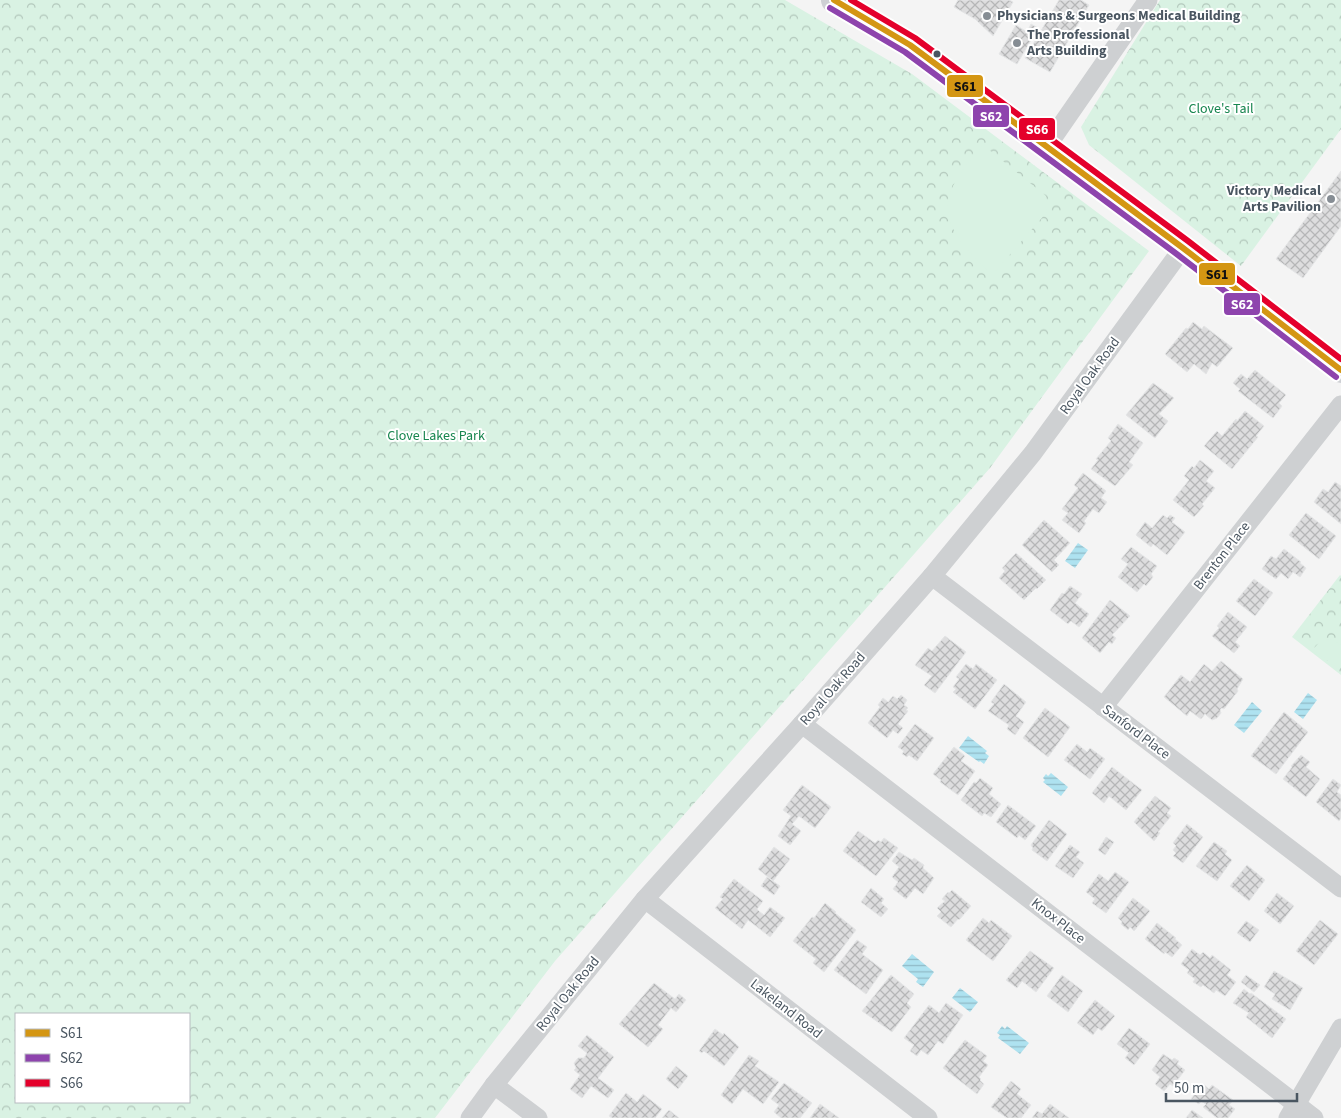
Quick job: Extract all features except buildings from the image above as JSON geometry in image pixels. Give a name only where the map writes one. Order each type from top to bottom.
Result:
[{"type":"main road","points":[[834,0],[910,45],[1184,248],[1341,370]]},
{"type":"street","points":[[1047,146],[1148,0]]},
{"type":"street","name":"Royal Oak Road","points":[[470,1118],[494,1085],[645,900],[932,576],[1033,453],[1184,248]]},
{"type":"street","name":"Brenton Place","points":[[1103,707],[1341,405]]},
{"type":"street","name":"Sanford Place","points":[[932,576],[1341,888]]},
{"type":"street","name":"Knox Place","points":[[802,724],[1292,1111],[1314,1118]]},
{"type":"street","name":"Lakeland Road","points":[[645,900],[928,1118]]},
{"type":"street","points":[[1292,1111],[1341,1028]]},
{"type":"street","points":[[494,1085],[538,1118]]},
{"type":"green space","name":"Clove Lakes Park","points":[[0,0],[785,0],[912,74],[1149,251],[990,468],[555,961],[435,1118],[0,1118]]},
{"type":"green space","name":"Clove's Tail","points":[[1160,0],[1341,0],[1341,129],[1241,266],[1089,145],[1081,127]]},
{"type":"green space","points":[[983,145],[1046,196],[1047,212],[992,275],[964,246],[951,224],[948,212],[949,199],[956,180]]},
{"type":"green space","points":[[1341,576],[1341,675],[1292,637]]},
{"type":"green space","points":[[1326,639],[1333,640],[1341,645],[1341,665],[1338,669],[1313,649]]},
{"type":"water","points":[[1078,543],[1088,550],[1075,568],[1065,561]]},
{"type":"water","points":[[1308,693],[1317,700],[1303,719],[1294,712]]},
{"type":"water","points":[[1252,702],[1262,711],[1244,733],[1234,725]]},
{"type":"water","points":[[968,736],[987,751],[985,753],[989,756],[984,764],[959,748]]},
{"type":"water","points":[[1051,773],[1068,787],[1061,796],[1043,782],[1046,774],[1048,776]]},
{"type":"water","points":[[912,954],[934,972],[923,987],[916,982],[918,979],[902,966]]},
{"type":"water","points":[[960,988],[978,1002],[970,1012],[952,998]]},
{"type":"water","points":[[1002,1026],[1005,1029],[1007,1026],[1029,1043],[1020,1054],[998,1038],[1000,1035],[997,1033]]},
{"type":"transit line","name":"S61","points":[[834,0],[910,45],[1183,248],[1341,370]]},
{"type":"transit line","name":"S66","points":[[851,0],[915,38],[1188,241],[1341,359]]},
{"type":"transit line","name":"S62","points":[[830,8],[905,52],[1178,255],[1336,377]]},
{"type":"place","name":"Physicians & Surgeons Medical Building","points":[[987,16]]},
{"type":"place","name":"The Professional Arts Building","points":[[1017,43]]},
{"type":"place","name":"Victory Medical Arts Pavilion","points":[[1331,199]]}]
